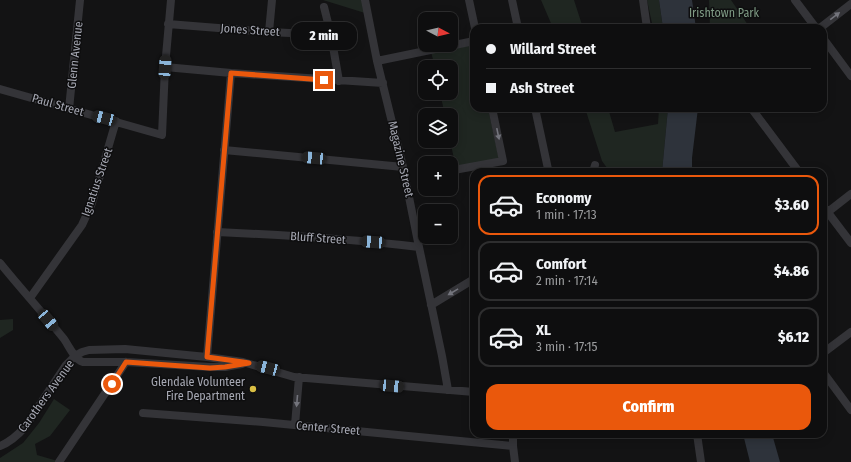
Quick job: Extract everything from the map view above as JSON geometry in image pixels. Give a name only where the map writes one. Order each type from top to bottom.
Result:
[{"type":"street","name":"Glenn Avenue","points":[[69,109],[80,0]]},
{"type":"street","points":[[171,0],[165,67],[339,81],[383,83]]},
{"type":"street","points":[[269,32],[272,0]]},
{"type":"street","name":"Magazine Street","points":[[365,0],[377,61],[403,167],[448,390]]},
{"type":"street","points":[[468,0],[474,24]]},
{"type":"street","points":[[512,0],[517,24]]},
{"type":"street","points":[[643,0],[646,24]]},
{"type":"street","points":[[795,0],[813,24]]},
{"type":"street","points":[[825,24],[851,4]]},
{"type":"street","points":[[324,7],[331,35],[339,81]]},
{"type":"street","name":"Jones Street","points":[[168,24],[331,35]]},
{"type":"street","points":[[377,61],[470,42]]},
{"type":"street","points":[[827,43],[851,76]]},
{"type":"street","name":"Paul Street","points":[[0,89],[162,135],[165,67]]},
{"type":"street","points":[[207,357],[231,73]]},
{"type":"street","points":[[458,169],[503,161],[493,112]]},
{"type":"street","points":[[536,112],[548,168]]},
{"type":"street","points":[[755,112],[796,168]]},
{"type":"street","name":"Ignatius Street","points":[[30,298],[82,225],[92,203],[116,121]]},
{"type":"street","points":[[224,150],[403,167]]},
{"type":"street","points":[[827,209],[851,194]]},
{"type":"street","points":[[827,215],[851,243]]},
{"type":"street","name":"Bluff Street","points":[[217,232],[373,242],[419,247]]},
{"type":"street","points":[[0,263],[68,344],[79,361],[126,362],[210,368],[249,363]]},
{"type":"street","points":[[432,305],[470,281]]},
{"type":"street","points":[[827,350],[851,332]]},
{"type":"street","name":"Carothers Avenue","points":[[0,446],[17,435],[25,427],[66,365],[75,356],[89,350],[125,349],[207,357],[249,363],[294,377],[470,392]]},
{"type":"street","points":[[58,462],[126,362]]},
{"type":"street","points":[[295,425],[299,377]]},
{"type":"street","points":[[827,377],[851,410]]},
{"type":"street","name":"Center Street","points":[[143,413],[295,425],[513,446]]},
{"type":"street","points":[[514,438],[515,462]]},
{"type":"street","points":[[698,438],[701,462]]},
{"type":"green space","points":[[323,0],[363,0],[365,13]]},
{"type":"green space","points":[[541,0],[574,0],[582,24],[551,24]]},
{"type":"green space","points":[[647,0],[659,0],[662,24],[652,24]]},
{"type":"green space","name":"Irishtown Park","points":[[709,0],[731,0],[747,24],[710,24]]},
{"type":"green space","points":[[470,44],[470,112],[489,112],[499,159],[458,167],[458,156],[453,156],[452,148],[458,148],[458,108],[443,108],[442,100],[458,100],[458,60],[433,60],[431,52],[458,52],[458,46]]},
{"type":"green space","points":[[586,112],[609,112],[615,132],[658,124],[659,112],[668,112],[662,168],[607,168],[602,161]]},
{"type":"green space","points":[[13,319],[13,330],[0,338],[0,320]]},
{"type":"green space","points":[[54,399],[70,410],[50,436],[35,444],[37,455],[61,462],[0,462],[0,458],[23,443],[39,423]]},
{"type":"shaded area","points":[[659,0],[692,0],[695,24],[662,24]]},
{"type":"shaded area","points":[[668,112],[698,112],[692,168],[662,168]]},
{"type":"shaded area","points":[[744,438],[773,438],[780,462],[750,462]]},
{"type":"place","name":"Glendale Volunteer Fire Department","points":[[253,389]]},
{"type":"route","points":[[112,384],[126,362],[210,368],[249,363],[207,357],[231,73],[324,80]]}]
